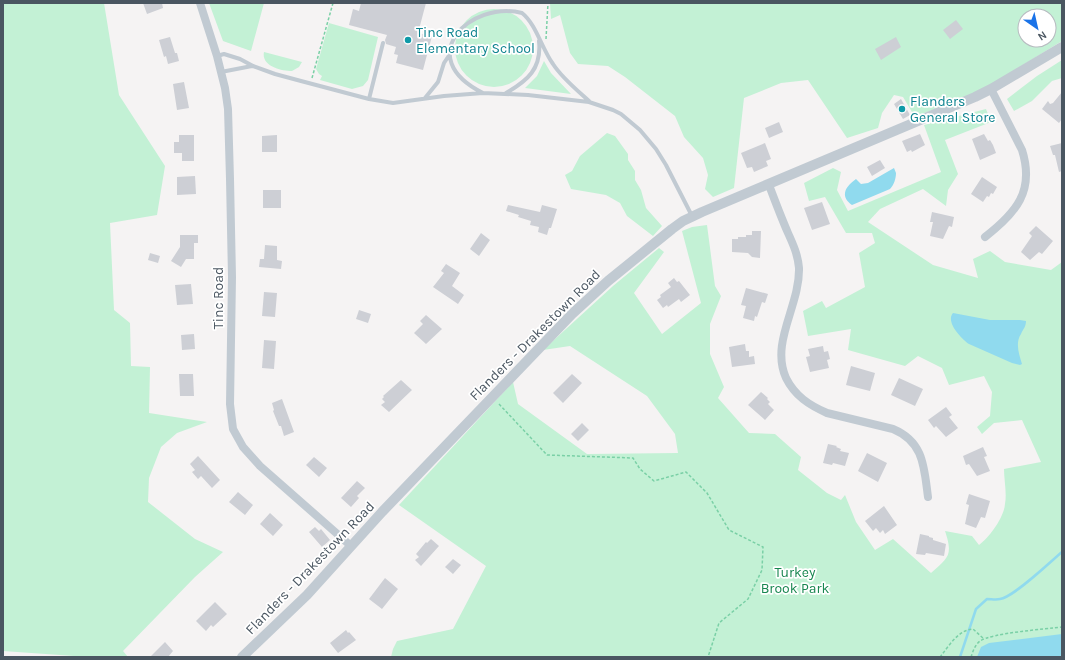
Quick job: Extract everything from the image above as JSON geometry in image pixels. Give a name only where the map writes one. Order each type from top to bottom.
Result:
[{"type":"street","name":"Tinc Road","points":[[200,3],[217,56],[228,109],[232,301],[230,404],[233,429],[243,447],[260,466],[351,546]]},
{"type":"street","name":"Flanders - Drakestown Road","points":[[242,657],[307,595],[351,546],[572,314],[672,229],[692,216],[991,89],[1062,47]]},
{"type":"street","points":[[985,237],[1004,222],[1014,211],[1023,192],[1026,174],[1022,150],[991,89]]},
{"type":"street","points":[[768,185],[796,253],[799,267],[796,297],[782,342],[781,350],[782,365],[790,385],[800,398],[817,409],[827,413],[892,428],[911,440],[920,454],[924,465],[928,497]]},
{"type":"lane","points":[[511,7],[522,13],[529,20],[552,64],[560,74],[589,102]]},
{"type":"lane","points":[[453,32],[450,43],[452,64],[461,78],[472,88],[483,93]]},
{"type":"lane","points":[[506,93],[519,86],[531,74],[538,59],[538,39]]},
{"type":"lane","points":[[369,99],[383,43]]},
{"type":"lane","points":[[217,56],[224,54],[240,59],[253,66],[310,84],[369,99],[393,103],[425,98],[483,93],[506,93],[589,102],[613,110],[621,114],[640,130],[656,149],[666,164],[692,216]]},
{"type":"lane","points":[[425,98],[438,82],[444,63],[450,54]]},
{"type":"lane","points":[[221,72],[253,66]]},
{"type":"path","points":[[310,84],[333,3]]},
{"type":"path","points":[[544,48],[548,25],[548,3]]},
{"type":"path","points":[[492,397],[547,455],[633,458],[640,469],[654,482],[686,472],[707,493],[729,530],[763,547],[762,570],[748,599],[719,623],[708,657]]},
{"type":"path","points":[[971,657],[976,646],[984,639],[1014,633],[1062,627]]},
{"type":"path","points":[[940,657],[954,639],[966,630],[973,629],[984,639]]},
{"type":"green space","points":[[3,3],[104,3],[119,95],[165,166],[157,215],[110,223],[114,310],[130,323],[131,366],[150,367],[149,413],[207,422],[177,433],[161,447],[149,478],[148,502],[195,539],[223,552],[195,577],[123,651],[128,657],[88,657],[3,651]]},
{"type":"green space","points":[[209,3],[264,3],[251,51],[223,41]]},
{"type":"green space","points":[[550,3],[1062,3],[1062,41],[1057,44],[1057,8],[1017,8],[1017,48],[1051,48],[984,89],[915,117],[903,97],[894,95],[882,113],[878,128],[847,138],[808,80],[781,83],[744,98],[734,188],[713,197],[705,189],[708,175],[703,158],[684,137],[675,116],[625,77],[608,66],[578,64],[570,53],[560,15],[551,19]]},
{"type":"green space","points":[[494,9],[509,12],[516,16],[526,26],[530,33],[533,48],[530,63],[526,70],[516,80],[509,84],[494,87],[479,84],[472,80],[462,70],[458,63],[455,48],[458,33],[462,26],[472,16],[479,12]]},
{"type":"green space","points":[[329,23],[378,37],[368,80],[363,86],[352,89],[320,80],[322,76],[316,69]]},
{"type":"green space","points":[[264,52],[302,62],[299,67],[292,71],[278,69],[266,61]]},
{"type":"green space","points":[[1062,60],[1062,78],[1052,81],[1032,101],[1014,111],[1007,99],[1037,76]]},
{"type":"green space","points":[[544,61],[551,73],[571,94],[525,88],[537,76]]},
{"type":"green space","name":"Turkey Brook Park","points":[[986,109],[991,122],[945,140],[958,174],[948,190],[946,206],[923,189],[880,209],[868,222],[933,265],[978,278],[973,259],[990,251],[1005,262],[1051,270],[1062,262],[1062,657],[391,657],[397,641],[453,629],[486,566],[399,505],[513,382],[518,404],[587,454],[678,453],[675,434],[647,396],[570,346],[543,350],[613,286],[659,248],[664,252],[634,293],[662,334],[701,303],[682,231],[692,227],[707,225],[715,286],[721,296],[710,324],[710,354],[724,387],[718,398],[749,433],[775,434],[801,457],[798,470],[827,493],[841,500],[845,495],[856,522],[875,550],[893,539],[931,573],[948,555],[949,545],[945,531],[972,536],[979,545],[992,532],[1004,509],[1006,495],[1004,469],[1041,462],[1022,420],[994,423],[982,434],[977,427],[990,416],[992,392],[984,376],[949,385],[942,368],[918,356],[905,366],[848,350],[851,329],[808,336],[803,311],[822,301],[826,308],[865,287],[859,253],[875,243],[872,233],[846,233],[825,197],[809,201],[804,183],[833,168],[841,172],[837,190],[848,211],[941,172],[924,125]]},
{"type":"green space","points":[[607,133],[615,136],[628,154],[628,160],[635,171],[635,180],[641,190],[646,208],[662,226],[653,236],[627,216],[620,203],[606,195],[571,189],[565,175],[572,171],[580,156]]},
{"type":"water","points":[[894,168],[896,177],[890,189],[852,205],[848,202],[845,191],[856,179],[861,184],[868,183]]},
{"type":"water","points":[[953,313],[990,320],[1026,321],[1018,341],[1018,349],[1022,364],[1012,363],[969,344],[955,330],[951,321]]},
{"type":"water","points":[[1062,634],[1062,657],[977,657],[981,647],[989,643]]},
{"type":"building","points":[[143,3],[162,3],[163,8],[147,14]]},
{"type":"building","name":"Tinc Road Elementary School","points":[[361,3],[426,3],[418,33],[432,36],[423,70],[396,63],[398,55],[394,54],[396,47],[386,44],[385,40],[387,35],[349,25],[353,9],[359,11]]},
{"type":"building","points":[[956,20],[963,29],[950,39],[943,30]]},
{"type":"building","points":[[170,37],[179,61],[168,64],[166,56],[164,57],[159,40]]},
{"type":"building","points":[[896,37],[901,47],[881,60],[875,49]]},
{"type":"building","points":[[184,82],[189,108],[177,110],[173,84]]},
{"type":"building","points":[[1062,92],[1062,119],[1059,123],[1042,109],[1048,101],[1050,104],[1053,103]]},
{"type":"building","name":"Flanders General Store","points":[[901,99],[910,115],[903,119],[894,104]]},
{"type":"building","points":[[779,122],[783,132],[769,138],[765,128]]},
{"type":"building","points":[[920,134],[925,145],[912,152],[911,150],[907,152],[902,141]]},
{"type":"building","points":[[984,134],[988,141],[990,140],[996,153],[980,160],[972,139]]},
{"type":"building","points":[[179,135],[194,135],[194,161],[182,161],[182,153],[174,153],[174,142],[179,142]]},
{"type":"building","points":[[277,135],[277,152],[262,152],[262,136]]},
{"type":"building","points":[[765,143],[771,159],[766,161],[768,166],[754,172],[752,167],[747,168],[741,153]]},
{"type":"building","points":[[1062,143],[1062,171],[1059,172],[1055,155],[1053,155],[1050,146]]},
{"type":"building","points":[[880,160],[885,168],[872,176],[867,167]]},
{"type":"building","points":[[195,176],[196,194],[177,195],[177,177]]},
{"type":"building","points":[[982,177],[997,187],[993,194],[991,193],[989,197],[987,196],[983,202],[971,194]]},
{"type":"building","points":[[263,190],[281,190],[281,208],[263,208]]},
{"type":"building","points":[[822,202],[830,224],[812,230],[804,208]]},
{"type":"building","points":[[508,205],[540,212],[542,205],[557,209],[551,228],[549,228],[547,235],[538,232],[539,227],[530,225],[531,221],[506,211]]},
{"type":"building","points":[[932,212],[954,217],[952,227],[949,226],[943,239],[930,236],[933,222],[930,222]]},
{"type":"building","points":[[1036,226],[1053,241],[1042,254],[1039,252],[1030,260],[1021,252],[1032,236],[1029,233]]},
{"type":"building","points":[[752,231],[761,231],[760,258],[752,257],[748,253],[732,252],[732,239],[752,235]]},
{"type":"building","points":[[481,233],[490,240],[479,256],[470,249]]},
{"type":"building","points":[[180,235],[198,235],[198,243],[194,243],[194,259],[186,259],[181,267],[171,261],[180,247]]},
{"type":"building","points":[[265,245],[277,246],[277,260],[282,261],[281,269],[259,267],[260,259],[264,259]]},
{"type":"building","points":[[150,253],[160,256],[158,263],[148,260]]},
{"type":"building","points":[[446,264],[460,273],[452,286],[464,295],[458,304],[433,287],[444,273],[441,271]]},
{"type":"building","points":[[674,278],[677,282],[679,281],[690,295],[681,302],[679,299],[668,307],[667,305],[663,308],[657,300],[661,297],[660,295],[671,287],[668,283]]},
{"type":"building","points":[[191,284],[193,304],[177,305],[175,285]]},
{"type":"building","points":[[746,288],[768,294],[765,303],[762,302],[757,317],[755,316],[754,321],[743,318],[746,306],[741,305]]},
{"type":"building","points":[[264,292],[277,293],[275,317],[262,316]]},
{"type":"building","points":[[359,310],[371,314],[368,323],[356,319]]},
{"type":"building","points":[[426,315],[442,329],[426,344],[414,333],[423,324],[420,321]]},
{"type":"building","points":[[194,334],[195,349],[182,350],[181,335]]},
{"type":"building","points":[[264,340],[276,341],[274,369],[262,368]]},
{"type":"building","points":[[745,344],[746,351],[749,351],[749,357],[754,356],[755,364],[732,367],[729,347]]},
{"type":"building","points":[[823,346],[824,352],[828,351],[830,359],[827,360],[829,368],[810,372],[806,357],[810,356],[808,349]]},
{"type":"building","points":[[851,366],[875,373],[870,391],[846,385]]},
{"type":"building","points":[[179,374],[193,374],[194,396],[180,396]]},
{"type":"building","points":[[572,374],[582,383],[563,403],[553,393]]},
{"type":"building","points":[[899,378],[923,389],[915,406],[891,395]]},
{"type":"building","points":[[401,380],[412,390],[389,412],[381,405],[385,402],[382,399],[384,397],[383,396]]},
{"type":"building","points":[[761,392],[768,398],[767,399],[770,402],[768,404],[774,410],[765,420],[748,405]]},
{"type":"building","points":[[282,399],[294,432],[284,436],[281,426],[279,426],[273,411],[272,403]]},
{"type":"building","points":[[946,407],[952,415],[949,417],[958,428],[946,437],[936,426],[934,428],[928,420]]},
{"type":"building","points":[[582,423],[589,430],[578,441],[571,434]]},
{"type":"building","points":[[828,444],[837,446],[836,447],[841,449],[840,451],[849,453],[845,466],[833,463],[832,465],[823,463]]},
{"type":"building","points":[[983,447],[987,456],[984,457],[990,471],[977,476],[969,464],[966,465],[963,456]]},
{"type":"building","points":[[867,453],[887,463],[878,482],[858,471]]},
{"type":"building","points":[[198,456],[220,480],[212,488],[201,476],[198,479],[192,472],[195,470],[190,464]]},
{"type":"building","points":[[314,457],[327,468],[319,477],[306,465]]},
{"type":"building","points":[[357,481],[365,488],[357,496],[359,498],[351,507],[341,498]]},
{"type":"building","points":[[238,492],[253,505],[245,515],[229,502]]},
{"type":"building","points":[[969,494],[990,501],[985,518],[981,517],[976,528],[965,524],[969,505],[966,504]]},
{"type":"building","points":[[884,506],[897,525],[885,534],[883,530],[880,533],[876,528],[873,531],[865,521]]},
{"type":"building","points":[[270,513],[283,525],[273,536],[260,524]]},
{"type":"building","points":[[315,527],[319,531],[321,529],[330,540],[322,547],[309,532]]},
{"type":"building","points":[[920,534],[929,536],[933,538],[933,540],[946,544],[944,556],[926,553],[925,555],[916,554]]},
{"type":"building","points":[[431,539],[439,546],[421,566],[415,560],[419,557],[416,554],[426,542],[427,543]]},
{"type":"building","points":[[453,559],[461,565],[453,574],[445,567]]},
{"type":"building","points":[[385,578],[398,589],[382,609],[369,599]]},
{"type":"building","points":[[215,602],[227,614],[213,627],[211,625],[206,631],[196,621]]},
{"type":"building","points":[[346,630],[356,640],[338,653],[330,643]]},
{"type":"building","points":[[165,642],[173,651],[168,657],[150,657]]},
{"type":"waterway","points":[[960,657],[976,609],[987,599],[1000,599],[1014,592],[1062,552]]},
{"type":"place","name":"Tinc Road Elementary School","points":[[408,40]]},
{"type":"place","name":"Flanders General Store","points":[[902,109]]}]
